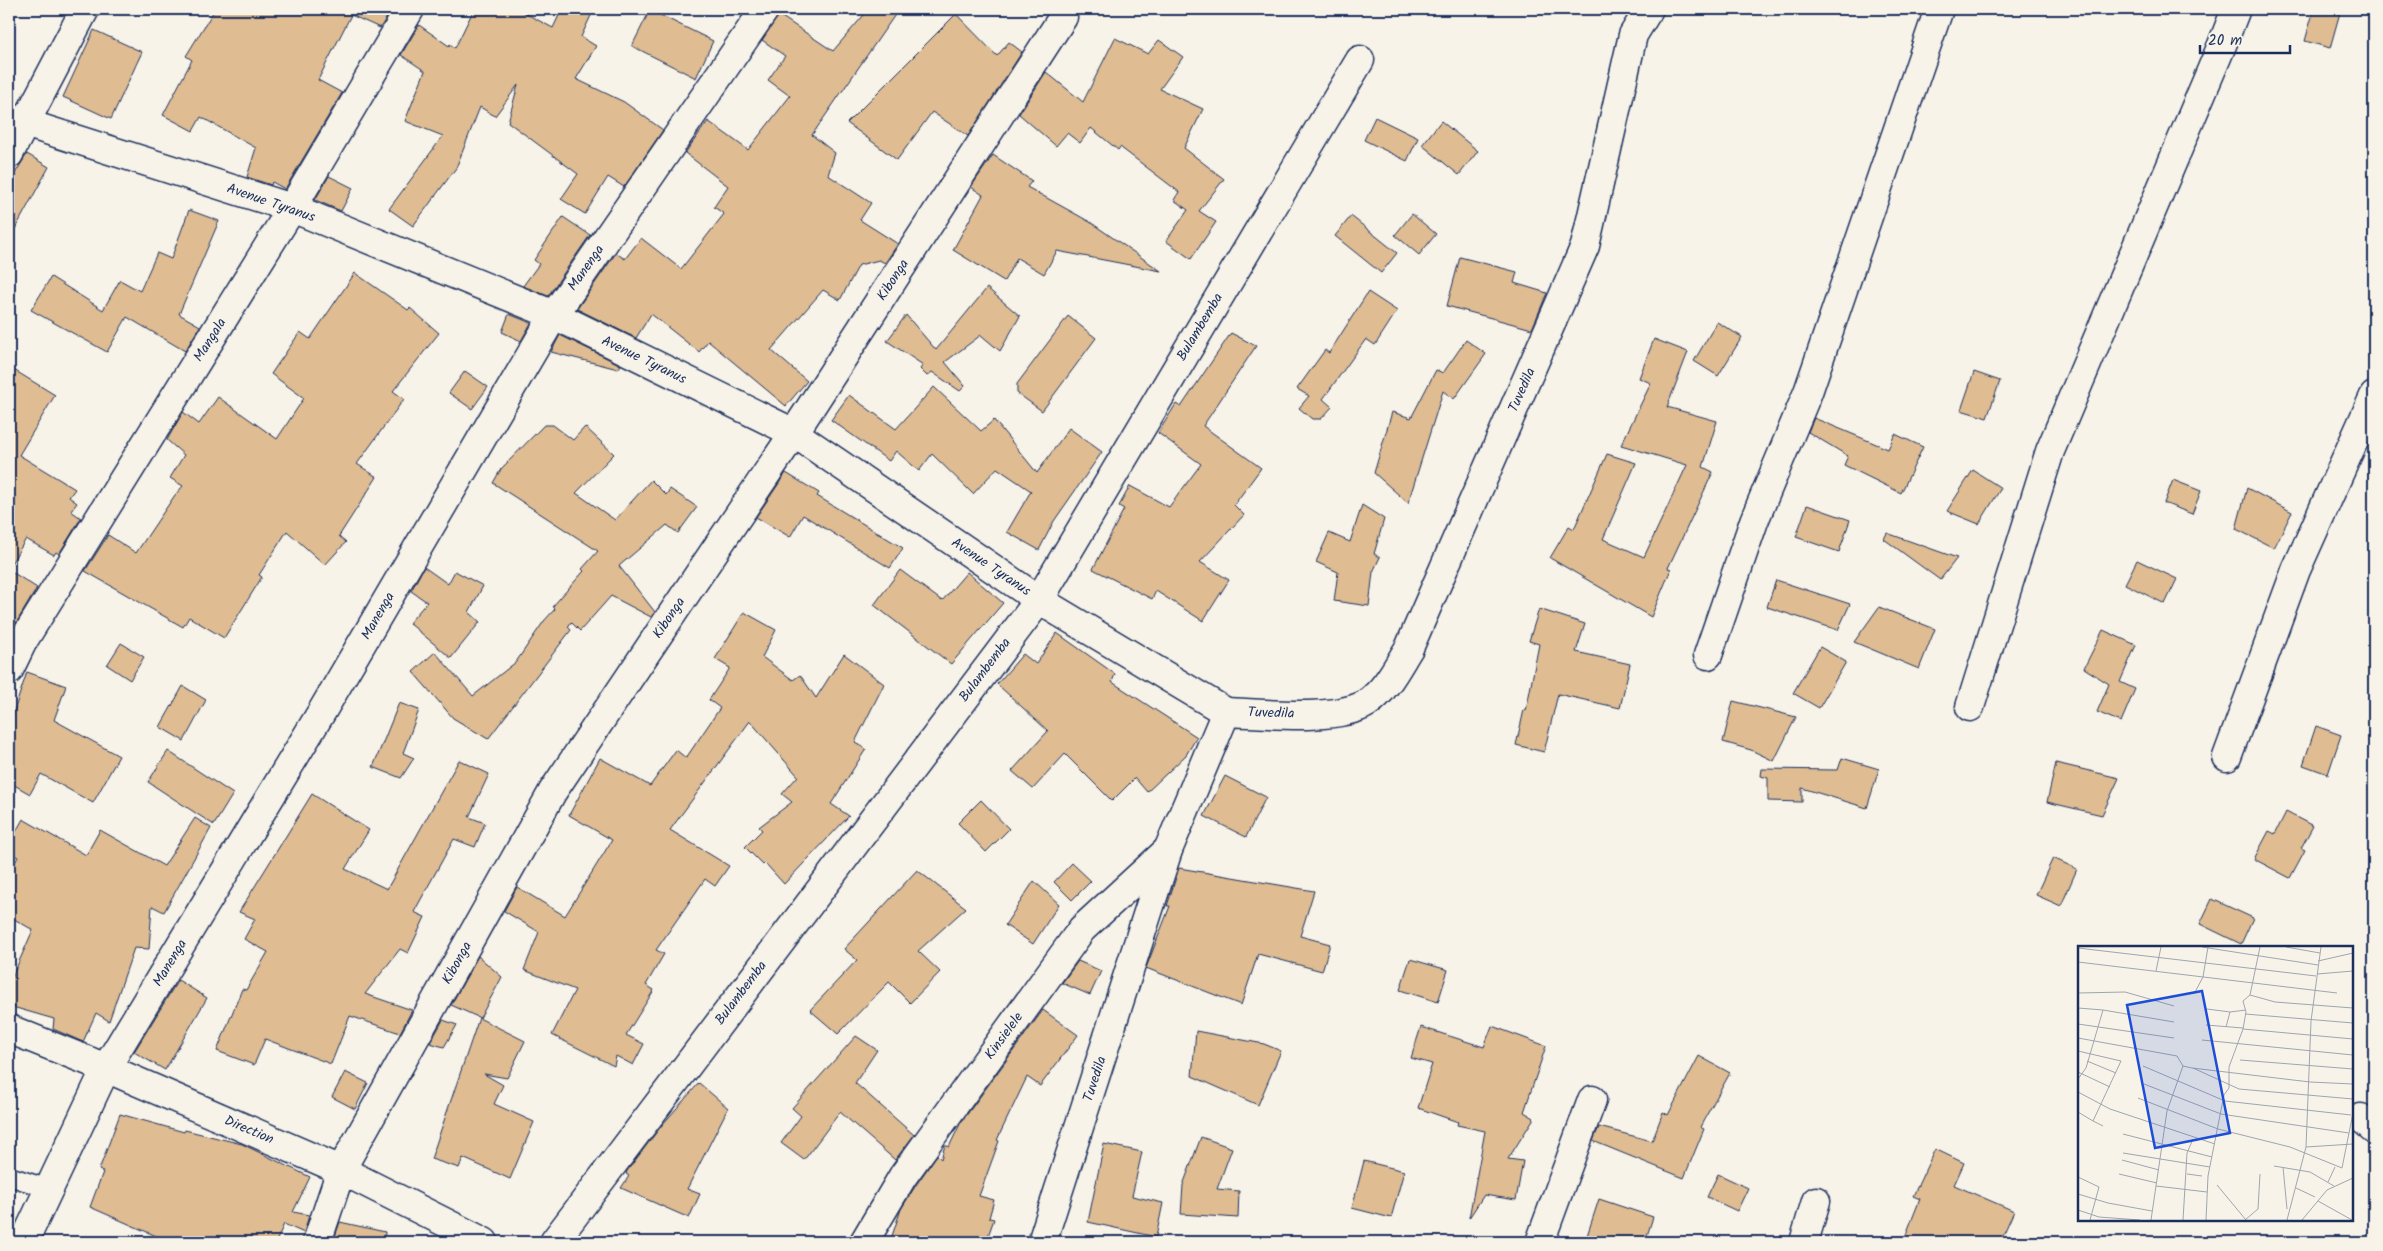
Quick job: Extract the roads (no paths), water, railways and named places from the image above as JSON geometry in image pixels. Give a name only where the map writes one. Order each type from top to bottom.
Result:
[{"type":"street","points":[[9,154],[17,121],[85,9]]},
{"type":"street","name":"Mangala","points":[[9,670],[16,636],[292,208],[410,9]]},
{"type":"street","name":"Manenga","points":[[24,1242],[106,1068],[321,713],[554,316],[765,9]]},
{"type":"street","name":"Tuvedila","points":[[1042,1242],[1168,850],[1226,712],[1302,714],[1344,712],[1367,703],[1388,682],[1408,648],[1585,246],[1633,35],[1649,9]]},
{"type":"street","points":[[1708,655],[1754,521],[1808,392],[1939,9]]},
{"type":"street","points":[[1970,707],[2050,451],[2219,54],[2236,9]]},
{"type":"street","name":"Kibonga","points":[[317,1242],[341,1170],[553,790],[794,433],[1063,17]]},
{"type":"street","name":"Bulambemba","points":[[554,1242],[1039,600],[1360,60]]},
{"type":"street","name":"Avenue Tyranus","points":[[17,121],[292,208],[554,316],[794,433],[1039,600],[1226,712]]},
{"type":"street","points":[[2227,757],[2296,570],[2374,396]]},
{"type":"street","name":"Kinsielele","points":[[864,1242],[902,1176],[1082,929],[1168,850]]},
{"type":"street","name":"Direction","points":[[9,1030],[106,1068],[341,1170],[484,1242]]},
{"type":"street","points":[[1540,1242],[1592,1100]]},
{"type":"street","points":[[1804,1242],[1816,1201]]},
{"type":"lane","points":[[9,1176],[49,1189]]}]
